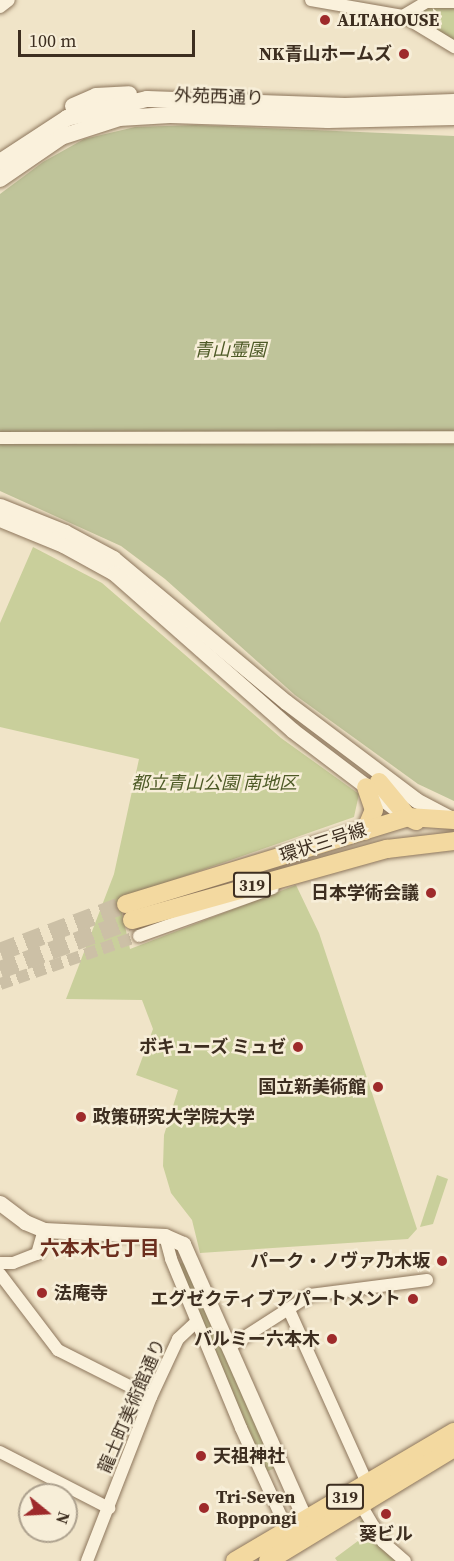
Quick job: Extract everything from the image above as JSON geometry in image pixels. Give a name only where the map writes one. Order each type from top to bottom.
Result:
[{"type":"main road","name":"外苑西通り","points":[[2,161],[43,126],[84,100],[121,93],[163,99],[345,106],[454,102]]},
{"type":"main road","name":"外苑西通り","points":[[0,179],[61,137],[119,118],[170,115],[328,120],[454,117]]},
{"type":"main road","points":[[373,784],[408,817],[454,831]]},
{"type":"main road","points":[[365,831],[374,810],[373,784]]},
{"type":"main road","points":[[373,853],[392,841],[408,817]]},
{"type":"main road","name":"環状三号線","points":[[454,820],[408,817],[365,831],[132,920],[373,853],[424,842],[454,841]]},
{"type":"main road","name":"319","points":[[268,1561],[367,1484],[454,1432]]},
{"type":"main road","name":"319","points":[[235,1561],[288,1531],[308,1528],[361,1504],[454,1448]]},
{"type":"street","points":[[0,7],[9,0]]},
{"type":"street","points":[[311,0],[403,16],[454,47]]},
{"type":"street","points":[[403,16],[426,2],[454,2]]},
{"type":"street","points":[[0,438],[454,436]]},
{"type":"street","points":[[0,506],[65,532],[113,558],[307,720],[425,806],[454,820]]},
{"type":"street","points":[[0,519],[71,549],[114,573],[292,730],[373,784]]},
{"type":"street","points":[[307,720],[373,784]]},
{"type":"street","points":[[0,1203],[25,1222],[44,1230],[165,1236],[183,1244],[308,1528]]},
{"type":"street","points":[[0,1263],[13,1263],[37,1254],[44,1230]]},
{"type":"street","points":[[165,1236],[196,1322],[288,1531]]},
{"type":"street","points":[[0,1274],[58,1350],[151,1397]]},
{"type":"street","points":[[229,1347],[310,1295],[427,1280]]},
{"type":"street","points":[[289,1310],[367,1484],[361,1504],[383,1542],[405,1561]]},
{"type":"street","name":"龍土町美術館通り","points":[[87,1561],[151,1397],[178,1339],[196,1322]]},
{"type":"street","points":[[0,1452],[109,1508]]},
{"type":"green space","points":[[454,6],[454,43],[417,21],[416,14],[425,7]]},
{"type":"green space","name":"青山霊園","points":[[195,125],[454,136],[454,801],[418,784],[295,695],[165,579],[121,546],[0,491],[0,194],[43,162],[84,139],[135,127]]},
{"type":"green space","name":"都立青山公園 南地区","points":[[33,547],[102,583],[281,738],[359,794],[354,817],[119,899],[130,949],[296,885],[319,933],[417,1229],[408,1239],[200,1253],[192,1220],[171,1193],[163,1166],[164,1135],[178,1090],[136,1075],[153,1029],[142,1000],[66,999],[114,874],[139,759],[0,727],[0,623]]},
{"type":"green space","points":[[437,1175],[448,1179],[433,1224],[420,1227]]},
{"type":"green space","points":[[185,1262],[275,1468],[266,1472],[178,1264]]},
{"type":"green space","points":[[366,1516],[396,1561],[337,1561],[335,1558],[366,1535],[360,1521]]},
{"type":"tunnel","points":[[0,952],[126,904]]},
{"type":"tunnel","points":[[0,970],[132,920]]},
{"type":"tunnel","points":[[0,984],[139,936]]},
{"type":"place","name":"ALTAHOUSE","points":[[325,20]]},
{"type":"place","name":"NK青山ホームズ","points":[[404,54]]},
{"type":"place","name":"日本学術会議","points":[[431,893]]},
{"type":"place","name":"ボキューズ ミュゼ","points":[[298,1047]]},
{"type":"place","name":"国立新美術館","points":[[378,1087]]},
{"type":"place","name":"政策研究大学院大学","points":[[81,1117]]},
{"type":"place","name":"パーク・ノヴァ乃木坂","points":[[442,1261]]},
{"type":"place","name":"法庵寺","points":[[42,1293]]},
{"type":"place","name":"エグゼクティブアパートメント","points":[[413,1299]]},
{"type":"place","name":"バルミー六本木","points":[[332,1339]]},
{"type":"place","name":"天祖神社","points":[[201,1456]]},
{"type":"place","name":"Tri-Seven Roppongi","points":[[204,1508]]},
{"type":"place","name":"葵ビル","points":[[386,1514]]},
{"type":"district","name":"六本木七丁目","points":[[100,1248]]}]
